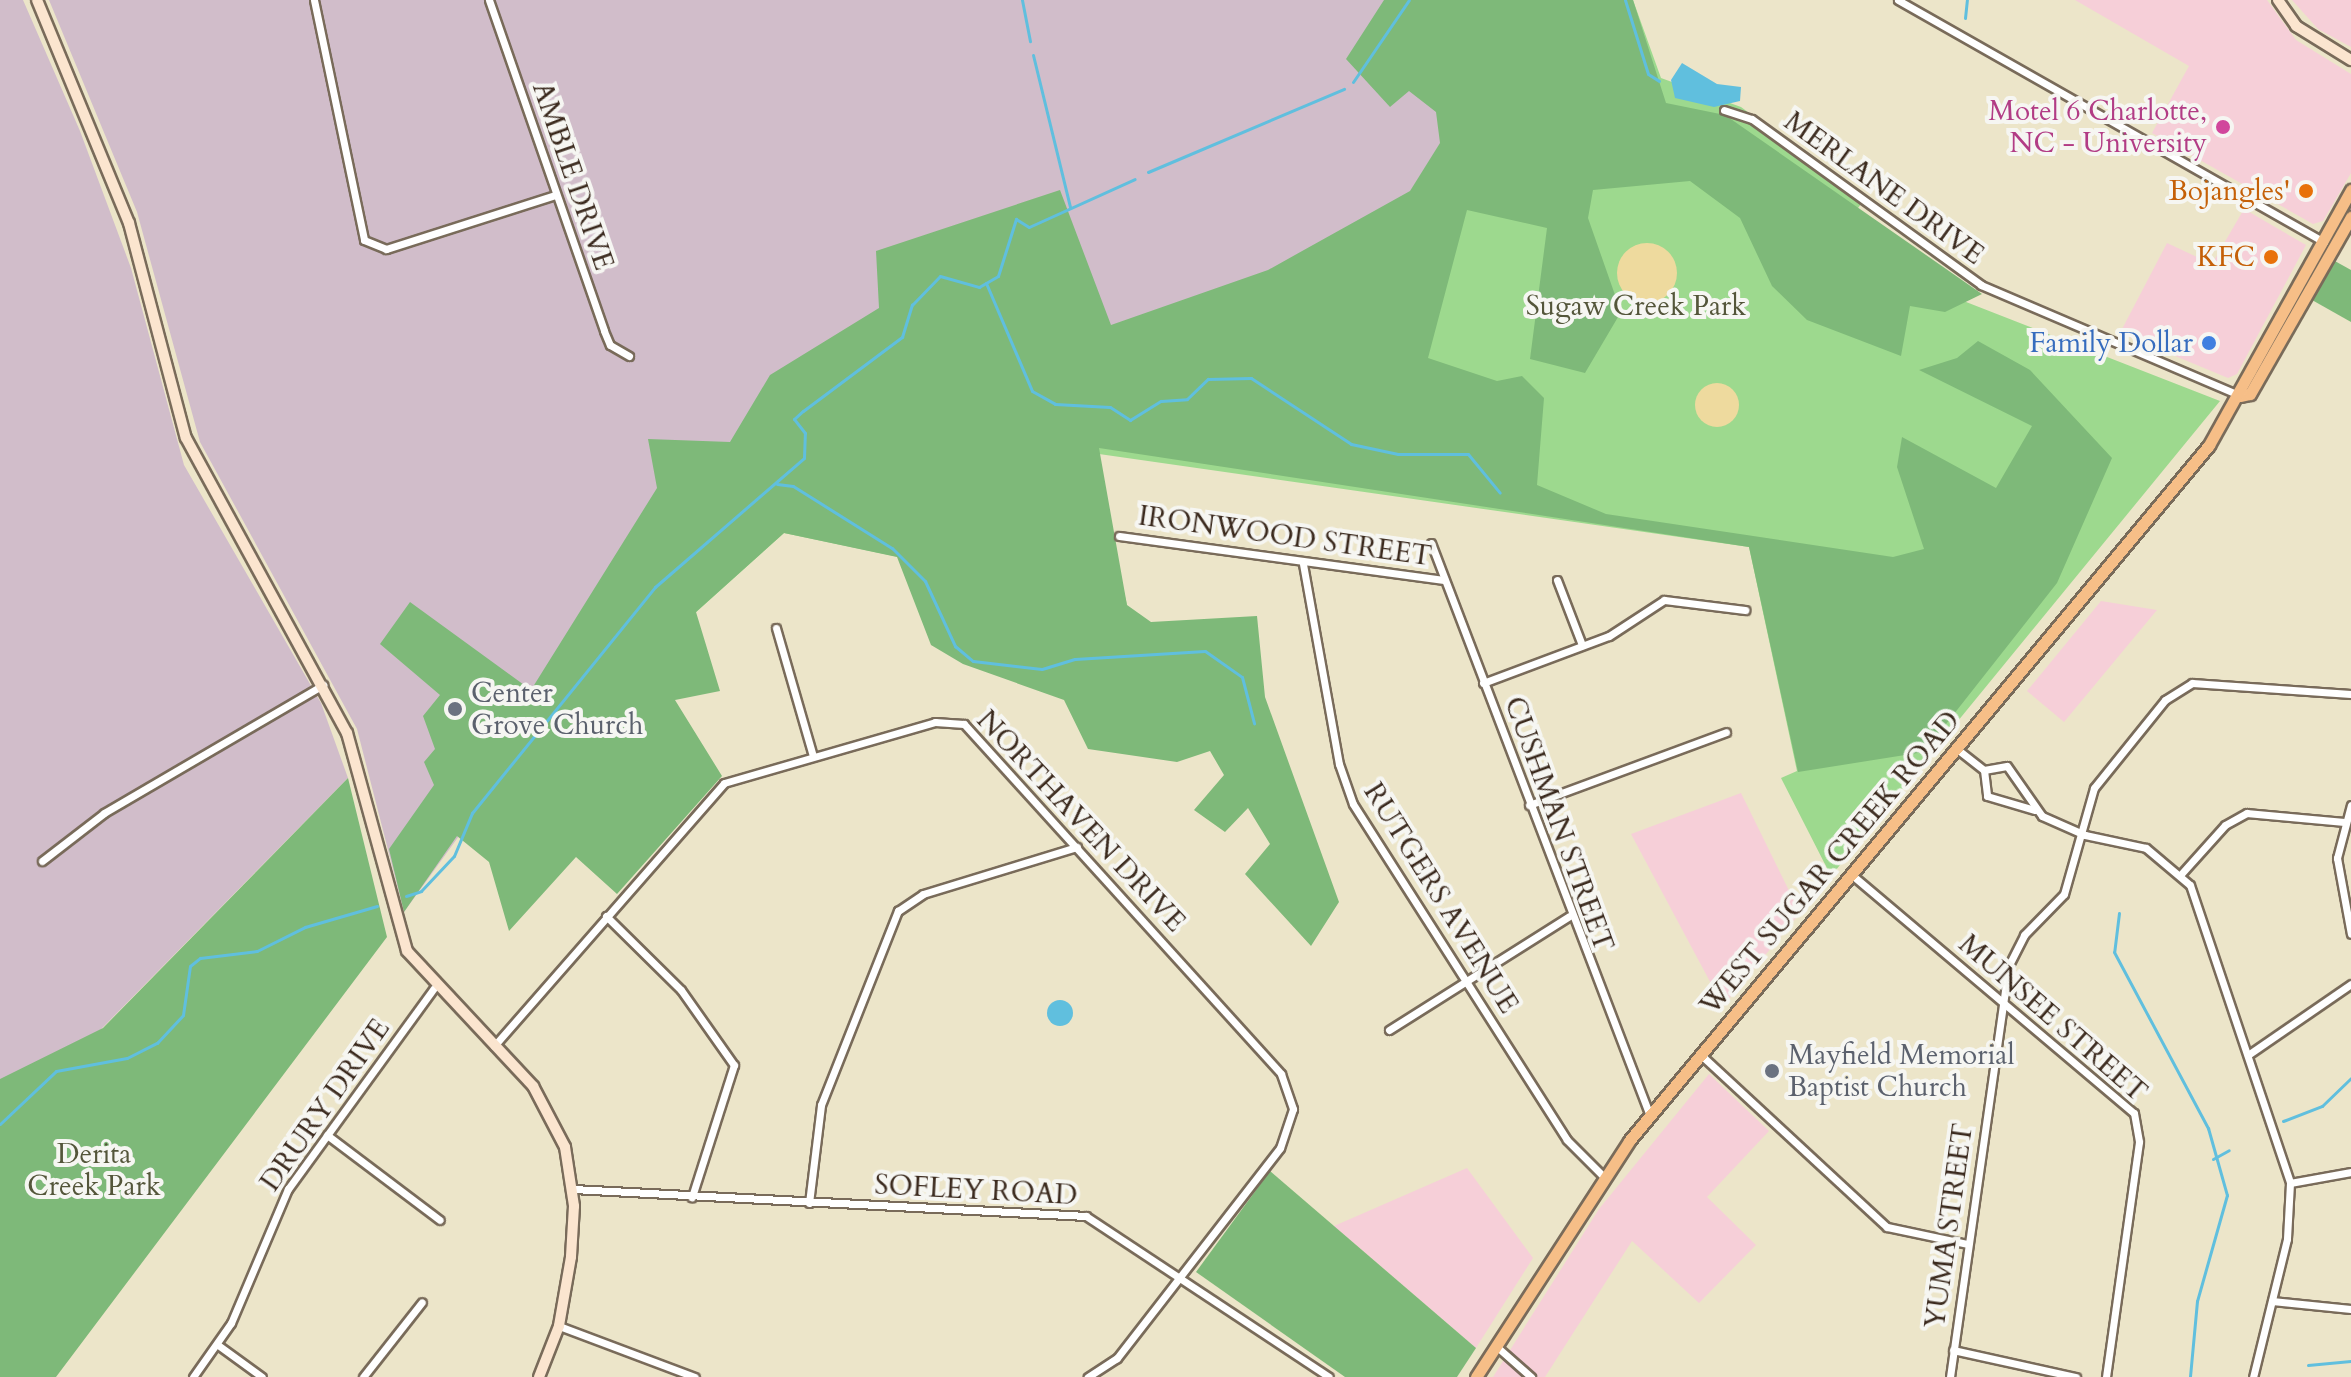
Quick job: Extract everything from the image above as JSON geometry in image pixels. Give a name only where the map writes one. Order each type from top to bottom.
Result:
[{"type":"main road","name":"WEST SUGAR CREEK ROAD","points":[[2241,396],[2240,386],[2351,190]]},
{"type":"main road","name":"WEST SUGAR CREEK ROAD","points":[[1476,1377],[1603,1176],[2206,450],[2241,396],[2257,382],[2351,217]]},
{"type":"street","points":[[37,0],[129,223],[186,438],[323,685],[356,760],[395,924],[434,988],[494,1046],[551,1113],[573,1189],[559,1326],[539,1377]]},
{"type":"street","points":[[314,0],[360,234],[374,247],[555,195]]},
{"type":"street","name":"AMBLE DRIVE","points":[[489,0],[610,345],[629,356]]},
{"type":"street","points":[[1898,0],[2333,248]]},
{"type":"street","points":[[2278,0],[2296,26],[2351,60]]},
{"type":"street","name":"MERLANE DRIVE","points":[[1724,110],[1752,119],[1954,270],[2241,396]]},
{"type":"street","name":"IRONWOOD STREET","points":[[1119,536],[1303,564],[1444,580]]},
{"type":"street","name":"CUSHMAN STREET","points":[[1431,543],[1569,916],[1650,1117]]},
{"type":"street","name":"RUTGERS AVENUE","points":[[1303,564],[1346,789],[1567,1140],[1603,1176]]},
{"type":"street","points":[[1557,580],[1582,645]]},
{"type":"street","points":[[1483,683],[1621,630],[1664,600],[1745,610]]},
{"type":"street","points":[[776,628],[813,756]]},
{"type":"street","name":"YUMA STREET","points":[[1950,1377],[2002,1001],[2017,946],[2064,894],[2078,832],[2101,778],[2180,689],[2216,680],[2351,694]]},
{"type":"street","points":[[42,861],[104,813],[323,685]]},
{"type":"street","name":"NORTHAVEN DRIVE","points":[[494,1046],[711,792],[738,776],[956,721],[1196,975],[1290,1094],[1286,1138],[1178,1274],[1117,1358],[1088,1377]]},
{"type":"street","points":[[1529,805],[1726,732]]},
{"type":"street","points":[[1957,749],[1984,770],[1987,796],[2035,810],[2078,832],[2146,848],[2182,873],[2248,1055],[2290,1183],[2291,1217],[2253,1377]]},
{"type":"street","points":[[1984,770],[2007,766],[2018,773],[2035,810]]},
{"type":"street","points":[[2351,805],[2344,822],[2337,867],[2351,934]]},
{"type":"street","points":[[2182,873],[2225,825],[2247,813],[2344,822]]},
{"type":"street","points":[[809,1203],[821,1105],[898,911],[923,894],[1077,847]]},
{"type":"street","name":"MUNSEE STREET","points":[[1852,875],[2002,1001],[2138,1122],[2106,1377]]},
{"type":"street","points":[[606,916],[681,990],[734,1065],[692,1197]]},
{"type":"street","points":[[1389,1030],[1569,916]]},
{"type":"street","points":[[2248,1055],[2351,984]]},
{"type":"street","name":"DRURY DRIVE","points":[[193,1377],[218,1345],[281,1201],[434,988]]},
{"type":"street","points":[[1701,1055],[1887,1227],[1968,1244]]},
{"type":"street","points":[[327,1135],[440,1220]]},
{"type":"street","points":[[2290,1183],[2351,1172]]},
{"type":"street","name":"SOFLEY ROAD","points":[[573,1189],[1086,1216],[1178,1274],[1329,1377]]},
{"type":"street","points":[[2272,1301],[2351,1309]]},
{"type":"street","points":[[363,1377],[422,1302]]},
{"type":"street","points":[[559,1326],[695,1377]]},
{"type":"street","points":[[218,1345],[262,1377]]},
{"type":"street","points":[[1496,1346],[1531,1377]]},
{"type":"street","points":[[1953,1350],[2076,1377]]},
{"type":"shaded area","points":[[0,0],[23,0],[80,131],[131,268],[184,465],[321,703],[348,778],[0,1132]]},
{"type":"shaded area","points":[[49,0],[1462,0],[1451,170],[1089,387],[1059,212],[485,800],[404,912],[357,729],[200,442],[137,212]]},
{"type":"shaded area","points":[[2075,0],[2267,0],[2296,40],[2351,74],[2351,173],[2323,221],[2313,224],[2152,133],[2189,66]]},
{"type":"shaded area","points":[[2292,0],[2351,0],[2351,47],[2318,29]]},
{"type":"shaded area","points":[[2244,209],[2306,245],[2237,374],[2228,378],[2120,333],[2167,243],[2212,264]]},
{"type":"shaded area","points":[[2101,601],[2157,610],[2064,722],[2027,691]]},
{"type":"shaded area","points":[[1741,793],[1800,913],[1723,1006],[1631,834]]},
{"type":"shaded area","points":[[1709,1074],[1769,1131],[1707,1197],[1756,1245],[1699,1303],[1632,1241],[1545,1377],[1493,1377],[1599,1209]]},
{"type":"shaded area","points":[[1467,1168],[1533,1258],[1476,1348],[1334,1226]]},
{"type":"green space","name":"Sugaw Creek Park","points":[[1384,0],[1633,0],[1666,103],[1725,115],[1982,294],[1945,312],[1910,306],[1901,356],[1807,320],[1772,286],[1740,218],[1690,181],[1593,190],[1588,218],[1621,312],[1585,373],[1530,359],[1547,228],[1467,210],[1428,358],[1497,381],[1522,376],[1544,398],[1537,485],[1606,514],[1893,557],[1924,549],[1897,467],[1902,437],[1996,488],[2032,426],[1919,370],[1957,358],[1978,341],[2030,370],[2112,458],[2057,583],[1924,752],[1798,772],[1749,547],[1099,448],[1127,605],[1151,622],[1257,616],[1265,697],[1339,902],[1311,946],[1245,874],[1270,844],[1248,808],[1225,832],[1194,810],[1224,775],[1210,751],[1177,762],[1088,749],[1064,700],[963,664],[931,645],[897,557],[784,533],[696,612],[720,691],[675,700],[722,776],[617,894],[576,857],[509,931],[489,862],[457,836],[404,912],[389,849],[434,785],[424,762],[435,749],[423,716],[440,695],[380,644],[410,602],[531,690],[657,488],[648,439],[730,442],[770,375],[879,308],[876,251],[1060,190],[1111,325],[1268,270],[1410,191],[1440,143],[1436,112],[1409,91],[1390,107],[1346,59]]},
{"type":"green space","name":"Sugaw Creek Park","points":[[1633,0],[1661,78],[1741,107],[1865,199],[1851,217],[1961,300],[2220,401],[1831,876],[1781,778],[1797,771],[1749,547],[1092,453],[1127,605],[784,533],[674,632],[685,555],[1290,299]]},
{"type":"green space","points":[[2333,260],[2351,270],[2351,322],[2312,300]]},
{"type":"green space","name":"Derita Creek Park","points":[[348,778],[387,937],[56,1377],[0,1377],[0,1079],[103,1028]]},
{"type":"green space","points":[[1270,1171],[1476,1348],[1457,1377],[1345,1377],[1196,1272]]},
{"type":"sand","points":[[1647,243],[1668,252],[1677,273],[1668,294],[1647,303],[1626,294],[1617,273],[1626,252]]},
{"type":"sand","points":[[1717,383],[1732,390],[1739,405],[1732,420],[1717,427],[1702,420],[1695,405],[1702,390]]},
{"type":"water","points":[[1682,63],[1717,84],[1741,87],[1740,101],[1714,107],[1675,98],[1671,80]]},
{"type":"water","points":[[1060,1000],[1069,1004],[1073,1013],[1069,1022],[1060,1026],[1051,1022],[1047,1013],[1051,1004]]},
{"type":"waterway","points":[[1022,0],[1030,41]]},
{"type":"waterway","points":[[1353,82],[1409,0]]},
{"type":"waterway","points":[[1625,0],[1648,74],[1659,81]]},
{"type":"waterway","points":[[1965,18],[1967,0]]},
{"type":"waterway","points":[[1033,55],[1070,207]]},
{"type":"waterway","points":[[1148,172],[1344,89]]},
{"type":"waterway","points":[[406,896],[421,891],[454,856],[472,813],[655,587],[804,458],[805,433],[794,419],[902,337],[912,305],[940,276],[979,287],[998,276],[1016,219],[1029,227],[1135,179]]},
{"type":"waterway","points":[[986,283],[1032,391],[1055,404],[1110,407],[1130,420],[1161,401],[1187,399],[1208,379],[1251,378],[1351,444],[1398,454],[1468,454],[1500,493]]},
{"type":"waterway","points":[[777,484],[793,486],[892,548],[925,581],[955,646],[973,661],[1042,669],[1075,659],[1205,651],[1242,677],[1254,723]]},
{"type":"waterway","points":[[0,1124],[56,1071],[127,1058],[157,1043],[183,1015],[190,966],[200,958],[257,951],[305,927],[377,906]]},
{"type":"waterway","points":[[2119,913],[2114,952],[2208,1128],[2227,1195],[2197,1301],[2190,1377]]},
{"type":"waterway","points":[[2283,1121],[2322,1106],[2351,1078]]},
{"type":"waterway","points":[[2213,1159],[2229,1150]]},
{"type":"waterway","points":[[2308,1365],[2351,1361]]},
{"type":"place","name":"Motel 6 Charlotte, NC - University","points":[[2223,127]]},
{"type":"place","name":"Bojangles'","points":[[2306,191]]},
{"type":"place","name":"KFC","points":[[2271,257]]},
{"type":"place","name":"Family Dollar","points":[[2209,343]]},
{"type":"place","name":"Center Grove Church","points":[[455,709]]},
{"type":"place","name":"Mayfield Memorial Baptist Church","points":[[1772,1071]]}]
